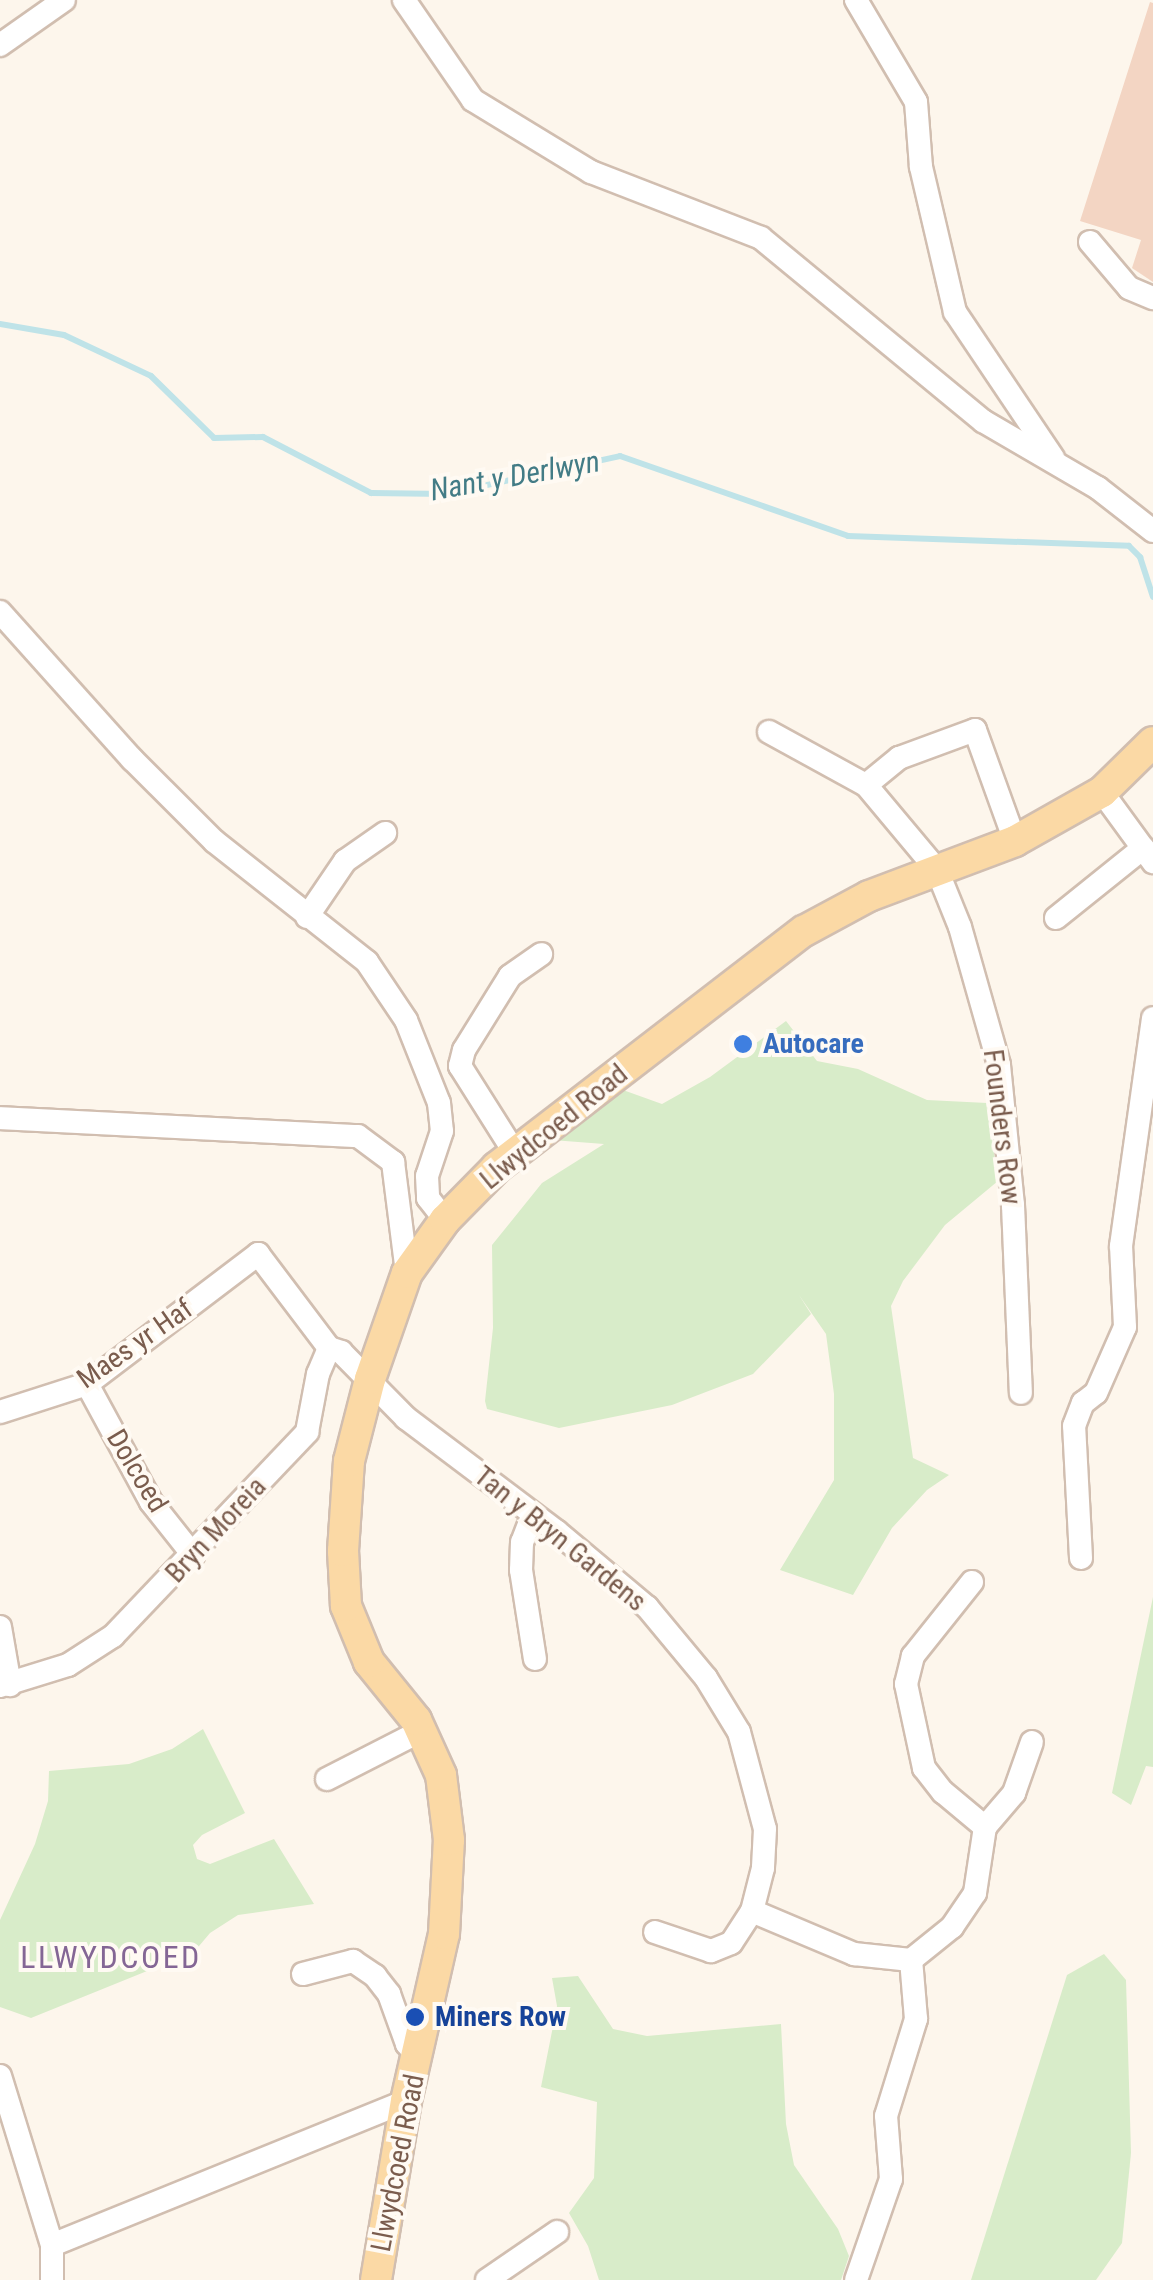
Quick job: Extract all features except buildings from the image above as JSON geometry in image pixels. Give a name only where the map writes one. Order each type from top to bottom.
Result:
[{"type":"main road","name":"Llwydcoed Road","points":[[376,2280],[406,2101],[419,2058],[444,1934],[449,1840],[442,1775],[421,1731],[369,1662],[346,1606],[343,1551],[349,1461],[370,1379],[408,1273],[445,1220],[515,1153],[804,931],[868,896],[1014,841],[1102,792],[1153,742]]},
{"type":"street","points":[[0,45],[64,0]]},
{"type":"street","points":[[404,0],[473,100],[591,172],[761,238],[983,421],[1098,488],[1153,531]]},
{"type":"street","points":[[856,0],[916,102],[920,168],[954,312],[1058,464]]},
{"type":"street","points":[[1090,242],[1129,288],[1153,298]]},
{"type":"street","points":[[0,612],[132,759],[214,841],[366,962],[406,1020],[439,1103],[442,1131],[428,1176],[428,1198],[445,1220]]},
{"type":"street","points":[[769,732],[866,785],[899,758],[975,730],[1014,841]]},
{"type":"street","name":"Founders Row","points":[[866,785],[937,870],[960,927],[999,1065],[1013,1205],[1022,1393]]},
{"type":"street","points":[[1056,918],[1148,855],[1102,792]]},
{"type":"street","points":[[307,916],[346,861],[385,834]]},
{"type":"street","points":[[515,1153],[460,1066],[464,1050],[510,976],[541,954]]},
{"type":"street","points":[[1081,1558],[1074,1426],[1082,1403],[1096,1393],[1125,1328],[1122,1246],[1153,1018]]},
{"type":"street","points":[[0,1118],[358,1136],[392,1162],[408,1273]]},
{"type":"street","name":"Maes yr Haf","points":[[0,1412],[87,1384],[258,1254],[329,1348]]},
{"type":"street","points":[[329,1348],[341,1352],[370,1379]]},
{"type":"street","name":"Bryn Moreia","points":[[5,1686],[68,1665],[113,1636],[193,1555],[307,1432],[318,1374],[329,1348]]},
{"type":"street","name":"Tan y Bryn Gardens","points":[[370,1379],[406,1418],[533,1514],[647,1608],[706,1678],[739,1732],[765,1829],[763,1868],[752,1911],[730,1943],[712,1951],[656,1932]]},
{"type":"street","name":"Dolcoed","points":[[87,1384],[151,1502],[193,1555]]},
{"type":"street","points":[[533,1514],[522,1542],[521,1570],[535,1659]]},
{"type":"street","points":[[972,1582],[913,1656],[906,1684],[924,1768],[943,1792],[986,1827]]},
{"type":"street","points":[[0,1627],[5,1686]]},
{"type":"street","points":[[327,1779],[421,1731]]},
{"type":"street","points":[[752,1911],[854,1954],[911,1960],[964,1912],[981,1873],[986,1827],[1014,1792],[1032,1742]]},
{"type":"street","points":[[856,2280],[891,2179],[886,2116],[916,2019],[911,1960]]},
{"type":"street","points":[[304,1974],[353,1961],[376,1976],[389,1994],[406,2044],[419,2058]]},
{"type":"street","points":[[0,2076],[52,2246],[52,2280]]},
{"type":"street","points":[[52,2246],[406,2101]]},
{"type":"street","points":[[486,2280],[557,2232]]},
{"type":"green space","points":[[786,1021],[817,1061],[858,1069],[927,1100],[987,1103],[998,1181],[945,1225],[903,1281],[891,1306],[913,1458],[949,1475],[927,1490],[892,1528],[853,1595],[780,1570],[834,1480],[834,1394],[826,1334],[799,1295],[811,1314],[753,1374],[672,1405],[559,1428],[487,1409],[485,1401],[493,1328],[492,1245],[542,1183],[604,1144],[552,1140],[623,1090],[662,1104],[710,1077]]},
{"type":"green space","points":[[1153,1597],[1153,1767],[1146,1766],[1131,1805],[1112,1793]]},
{"type":"green space","points":[[203,1729],[245,1813],[202,1835],[193,1845],[197,1859],[210,1864],[274,1839],[314,1904],[238,1915],[210,1933],[194,1952],[31,2018],[0,2007],[0,1920],[35,1844],[48,1801],[49,1771],[129,1764],[172,1749]]},
{"type":"green space","points":[[1104,1954],[1126,1980],[1131,2153],[1122,2243],[1096,2280],[971,2280],[1067,1975]]},
{"type":"green space","points":[[578,1976],[613,2029],[647,2036],[781,2024],[786,2124],[794,2165],[838,2229],[849,2256],[841,2280],[599,2280],[588,2246],[569,2213],[594,2178],[597,2102],[541,2087],[557,2006],[552,1978]]},
{"type":"waterway","name":"Nant y Derlwyn","points":[[0,324],[64,335],[151,376],[214,438],[263,437],[371,493],[446,494],[620,456],[848,536],[1129,546],[1140,557],[1153,597]]},
{"type":"place","name":"Autocare","points":[[743,1044]]},
{"type":"place","name":"Miners Row","points":[[415,2017]]},
{"type":"district","name":"LLWYDCOED","points":[[111,1957]]}]
